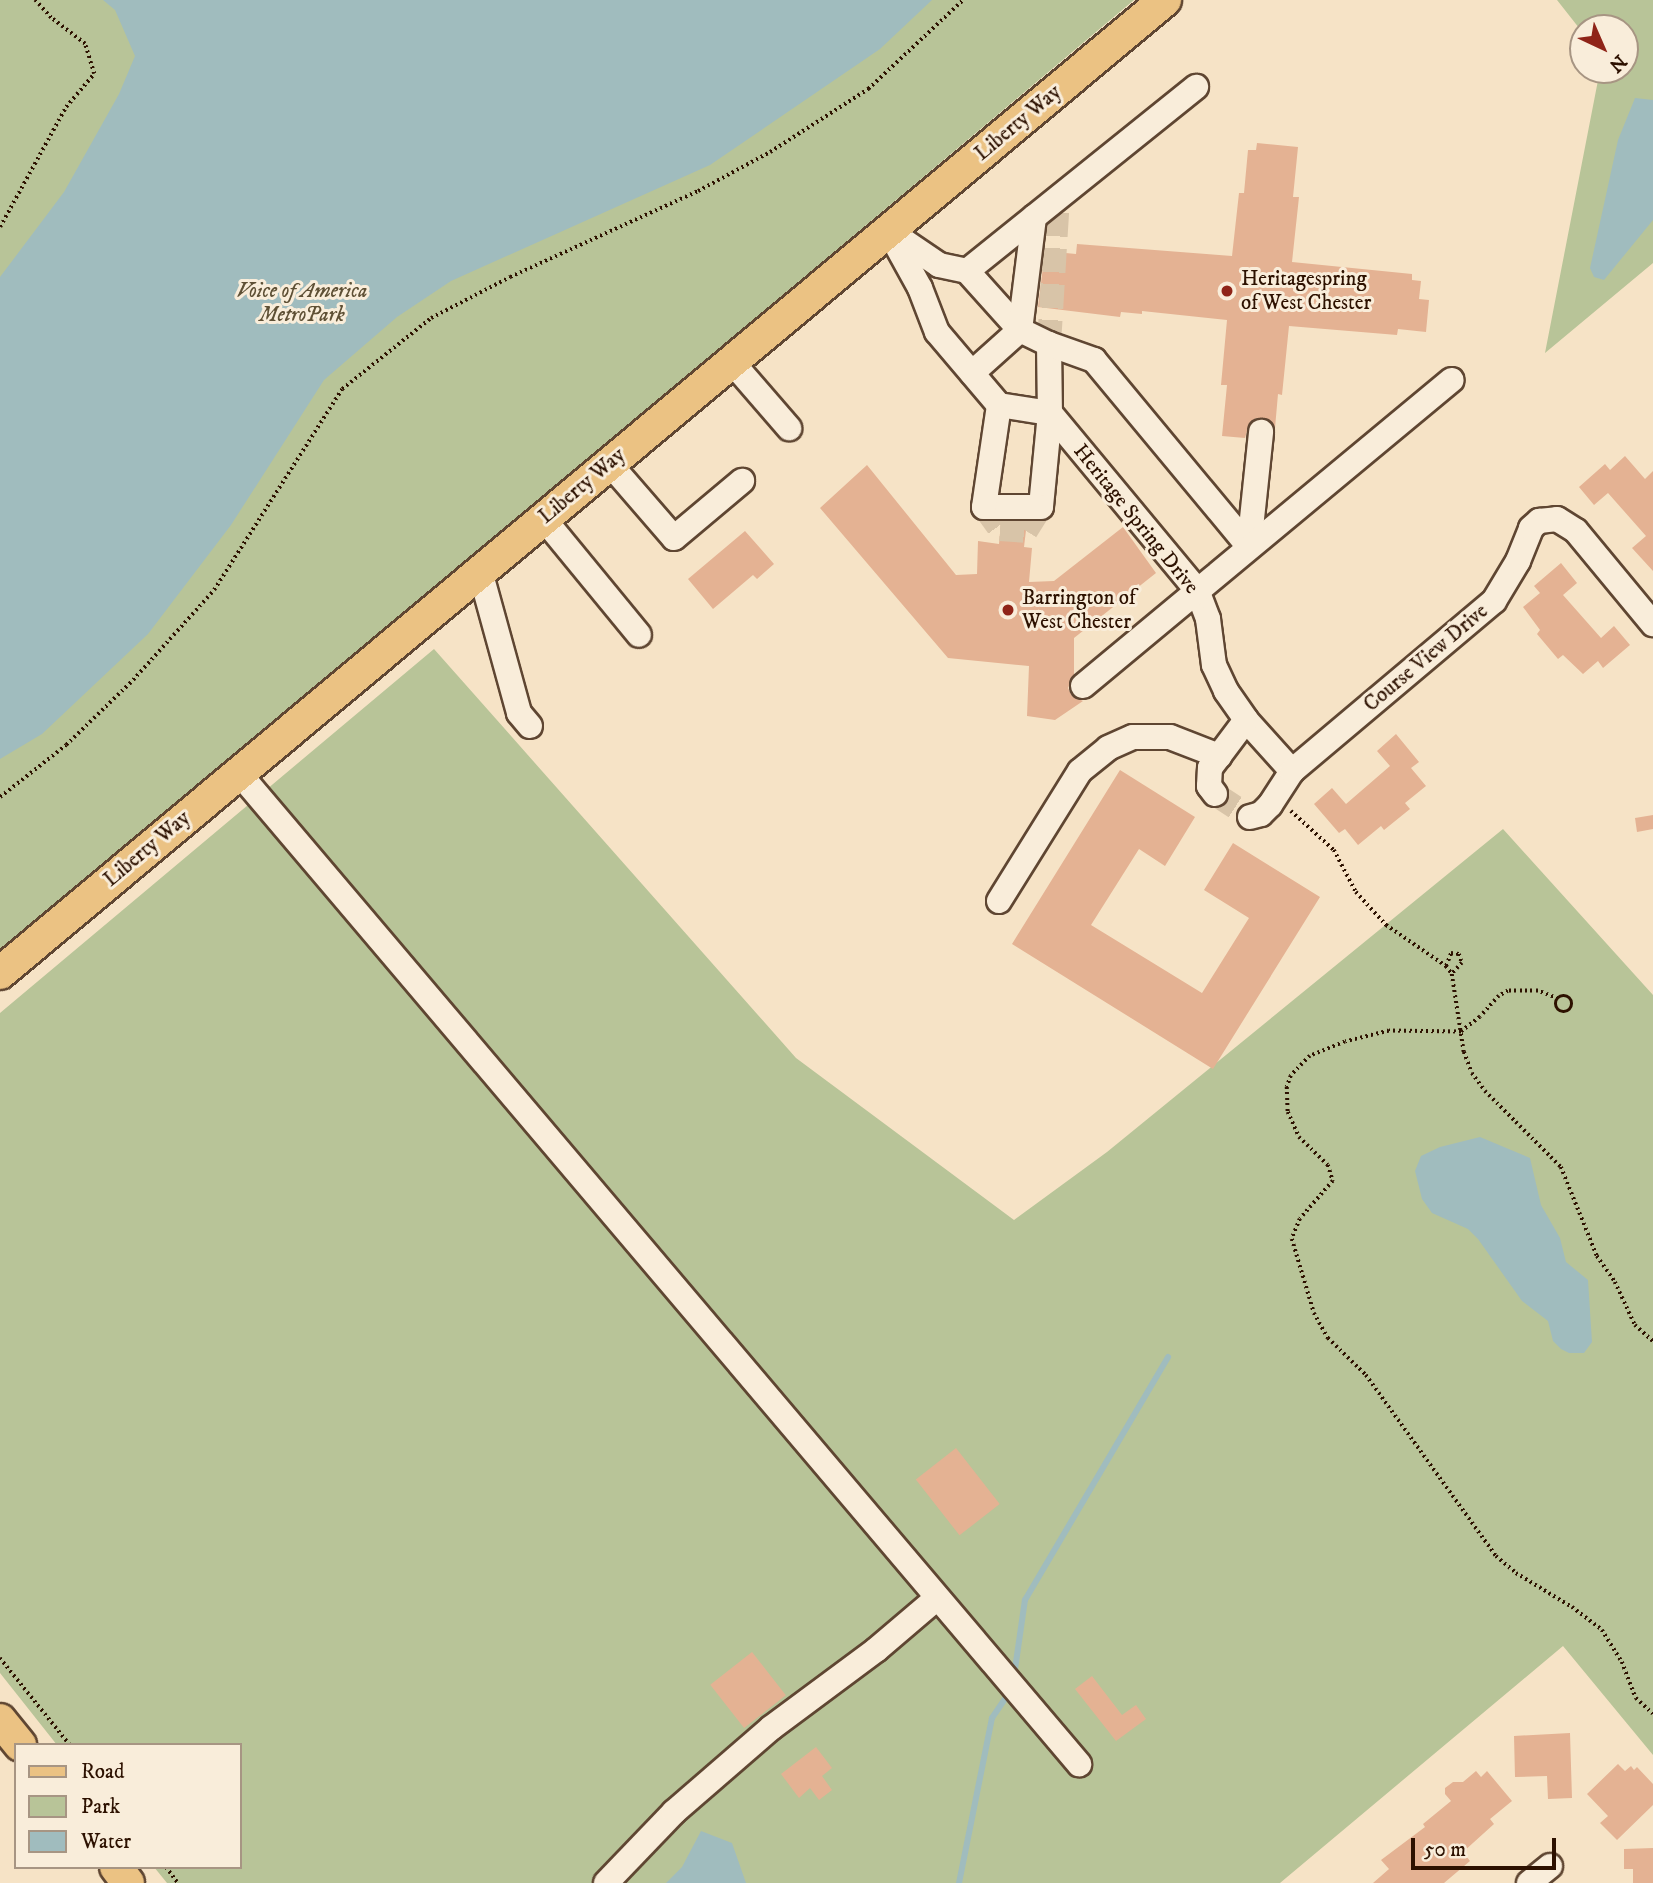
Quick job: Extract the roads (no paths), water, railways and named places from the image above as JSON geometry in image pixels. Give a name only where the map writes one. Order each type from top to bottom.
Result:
[{"type":"main road","name":"Liberty Way","points":[[0,973],[1165,0]]},
{"type":"main road","points":[[0,1720],[18,1743]]},
{"type":"street","points":[[967,271],[1196,87]]},
{"type":"street","points":[[972,373],[1020,330],[1034,217]]},
{"type":"street","points":[[888,230],[939,265],[967,271],[1020,330],[1094,360],[1249,547]]},
{"type":"street","points":[[888,230],[920,288],[937,332],[999,405],[1050,413]]},
{"type":"street","points":[[999,405],[984,507],[1041,507],[1050,413],[1049,344]]},
{"type":"street","points":[[732,361],[789,428]]},
{"type":"street","points":[[1083,686],[1452,380]]},
{"type":"street","name":"Heritage Spring Drive","points":[[1050,413],[1197,590],[1208,619],[1214,665],[1226,691],[1245,720],[1292,771]]},
{"type":"street","points":[[1249,547],[1261,432]]},
{"type":"street","points":[[609,463],[674,538],[742,481]]},
{"type":"street","points":[[543,518],[639,635]]},
{"type":"street","name":"Course View Drive","points":[[1292,771],[1494,601],[1518,561],[1531,528],[1539,521],[1557,519],[1568,524],[1653,624]]},
{"type":"street","points":[[480,571],[519,713],[530,726]]},
{"type":"street","points":[[1215,794],[1209,786],[1210,768],[1245,720]]},
{"type":"street","points":[[999,901],[1080,771],[1108,748],[1133,737],[1170,737],[1219,756]]},
{"type":"street","points":[[1250,817],[1261,814],[1270,805],[1292,771]]},
{"type":"street","points":[[239,772],[1079,1764]]},
{"type":"street","points":[[606,1883],[674,1812],[761,1737],[876,1650],[937,1598]]},
{"type":"street","points":[[1529,1883],[1550,1866]]},
{"type":"water","points":[[103,0],[932,0],[880,49],[710,165],[451,281],[397,317],[324,380],[231,525],[148,634],[42,734],[0,759],[0,277],[64,192],[119,94],[135,56],[115,10]]},
{"type":"water","points":[[1635,98],[1653,100],[1653,220],[1604,280],[1594,277],[1590,268],[1618,140]]},
{"type":"water","points":[[1480,1137],[1530,1158],[1541,1205],[1560,1238],[1566,1262],[1588,1280],[1592,1342],[1584,1353],[1569,1353],[1561,1349],[1553,1341],[1548,1321],[1522,1301],[1478,1239],[1468,1229],[1432,1213],[1422,1199],[1415,1171],[1421,1156],[1440,1147]]},
{"type":"water","points":[[701,1831],[732,1843],[746,1883],[666,1883],[682,1867]]},
{"type":"waterway","points":[[1014,1676],[1025,1600],[1168,1357]]},
{"type":"waterway","points":[[959,1883],[992,1718],[1011,1690]]},
{"type":"tunnel","points":[[1049,344],[1058,198]]},
{"type":"tunnel","points":[[984,507],[1000,529],[1026,531],[1041,507]]},
{"type":"tunnel","points":[[1215,794],[1250,817]]},
{"type":"place","name":"Heritagespring of West Chester","points":[[1227,291]]},
{"type":"place","name":"Barrington of West Chester","points":[[1008,610]]},
{"type":"park label","name":"Voice of America MetroPark","points":[[302,303]]}]
